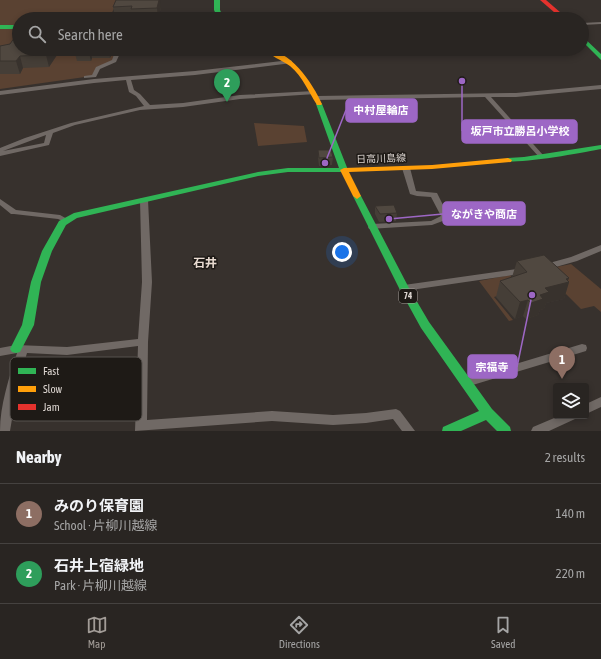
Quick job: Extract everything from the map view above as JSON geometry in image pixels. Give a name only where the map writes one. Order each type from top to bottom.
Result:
[{"type":"main road","points":[[217,0],[218,12]]},
{"type":"main road","points":[[543,0],[557,12]]},
{"type":"main road","points":[[0,27],[12,27]]},
{"type":"main road","points":[[589,45],[601,58]]},
{"type":"main road","points":[[20,350],[28,329],[36,282],[42,264],[58,230],[65,220],[76,216],[264,173],[288,170],[344,170],[316,96],[303,75],[290,62],[279,56]]},
{"type":"main road","name":"日高川島線","points":[[504,431],[488,413],[425,325],[372,227],[344,170],[444,166],[473,162],[524,159],[601,147]]},
{"type":"main road","points":[[448,431],[488,413]]},
{"type":"street","points":[[589,24],[601,23]]},
{"type":"street","points":[[0,90],[94,76],[98,68],[114,61],[116,56]]},
{"type":"street","points":[[0,93],[88,81],[227,70],[290,62]]},
{"type":"street","points":[[128,78],[131,91],[138,95],[148,107]]},
{"type":"street","points":[[0,150],[27,138],[103,116],[148,107],[183,105],[240,97],[487,96],[533,94],[601,87]]},
{"type":"street","points":[[487,96],[541,156]]},
{"type":"street","points":[[0,154],[47,144],[50,132]]},
{"type":"street","points":[[372,227],[432,223],[445,217],[434,196],[417,194],[413,192],[406,168]]},
{"type":"street","points":[[144,200],[147,282],[143,342],[142,428],[272,416],[333,420],[396,414],[409,431]]},
{"type":"street","points":[[0,202],[14,212],[60,217],[65,220]]},
{"type":"street","points":[[404,288],[533,269],[574,259],[601,248]]},
{"type":"street","points":[[0,352],[20,350],[67,351],[143,342]]},
{"type":"street","points":[[466,383],[582,348]]},
{"type":"street","points":[[18,357],[20,350]]},
{"type":"street","points":[[4,431],[10,395]]},
{"type":"street","points":[[589,408],[601,402]]},
{"type":"street","points":[[538,431],[564,419]]},
{"type":"shaded area","points":[[0,0],[118,0],[112,12],[12,12],[12,56],[115,56],[113,61],[97,67],[92,76],[0,89]]},
{"type":"shaded area","points":[[254,123],[304,126],[307,142],[258,146]]},
{"type":"shaded area","points":[[571,264],[601,289],[601,312],[594,306],[581,309],[542,270]]},
{"type":"shaded area","points":[[510,275],[521,289],[494,297],[513,320],[509,321],[479,281]]},
{"type":"building","points":[[116,0],[159,0],[157,8],[131,9],[132,6],[113,7]]},
{"type":"building","points":[[12,41],[12,56],[20,56],[16,61],[0,61],[0,46],[10,44]]},
{"type":"building","points":[[318,150],[331,150],[333,157],[319,158]]},
{"type":"building","points":[[394,205],[397,213],[380,214],[375,206]]},
{"type":"building","points":[[544,255],[569,278],[566,279],[569,282],[545,288],[549,292],[540,295],[543,299],[531,303],[528,300],[520,302],[500,281],[527,272],[517,261]]},
{"type":"traffic: fast","points":[[217,0],[218,12]]},
{"type":"traffic: fast","points":[[0,27],[12,27]]},
{"type":"traffic: fast","points":[[589,45],[601,58]]},
{"type":"traffic: fast","points":[[16,349],[28,325],[36,282],[47,251],[62,223],[74,216],[258,174],[288,170],[344,170],[319,104]]},
{"type":"traffic: fast","points":[[508,160],[524,159],[601,147]]},
{"type":"traffic: fast","points":[[357,196],[404,288],[425,325],[488,413],[448,431]]},
{"type":"traffic: fast","points":[[488,413],[505,431]]},
{"type":"traffic: slow","points":[[279,56],[292,65],[304,78],[319,104]]},
{"type":"traffic: slow","points":[[357,196],[344,170],[432,167],[508,160]]},
{"type":"traffic: jam","points":[[543,0],[557,12]]},
{"type":"place","name":"坂戸市立勝呂小学校","points":[[462,81]]},
{"type":"place","name":"石井上宿緑地","points":[[227,102]]},
{"type":"place","name":"中村屋輪店","points":[[325,163]]},
{"type":"place","name":"ながきや商店","points":[[389,219]]},
{"type":"place","name":"宗福寺","points":[[532,295]]},
{"type":"place","name":"みのり保育園","points":[[562,379]]},
{"type":"district","name":"石井","points":[[205,263]]}]
